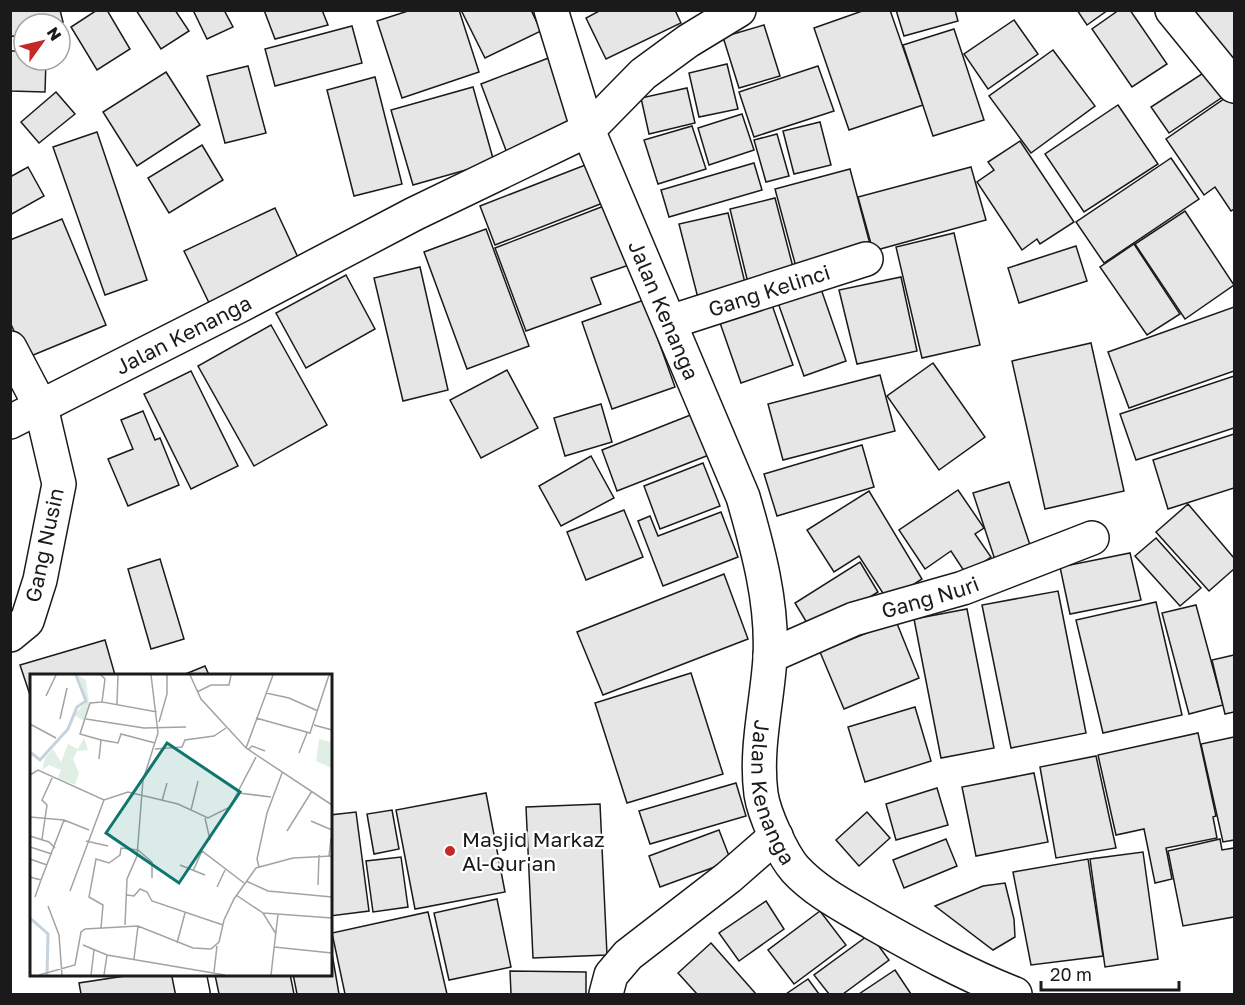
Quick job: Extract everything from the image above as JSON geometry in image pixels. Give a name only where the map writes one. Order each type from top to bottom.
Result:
[{"type":"street","points":[[551,10],[588,130],[643,74],[688,41],[739,10]]},
{"type":"street","points":[[1172,10],[1234,86]]},
{"type":"street","name":"Jalan Kenanga","points":[[10,422],[414,214],[588,130],[749,516],[764,577],[770,656],[759,753],[761,796],[776,836],[793,867],[812,886],[980,981],[1016,994]]},
{"type":"street","name":"Gang Kelinci","points":[[670,322],[866,259]]},
{"type":"street","name":"Gang Nusin","points":[[10,348],[41,407],[59,484],[40,580],[27,621],[10,635]]},
{"type":"street","name":"Gang Nuri","points":[[770,656],[855,619],[963,588],[1092,538]]},
{"type":"street","points":[[606,994],[610,975],[628,955],[729,877],[776,836]]},
{"type":"street","points":[[189,975],[193,994]]},
{"type":"building","points":[[10,10],[60,10],[60,12],[12,12],[12,36],[10,37]]},
{"type":"building","points":[[97,10],[107,10],[130,49],[97,70],[72,26]]},
{"type":"building","points":[[136,10],[175,10],[189,31],[161,49]]},
{"type":"building","points":[[193,10],[224,10],[233,27],[207,39]]},
{"type":"building","points":[[264,10],[322,10],[328,25],[275,39]]},
{"type":"building","points":[[411,10],[459,10],[479,72],[402,98],[377,21]]},
{"type":"building","points":[[461,10],[531,10],[541,31],[485,58]]},
{"type":"building","points":[[601,10],[675,10],[681,23],[606,59],[586,18]]},
{"type":"building","points":[[865,10],[890,10],[923,105],[849,130],[814,28]]},
{"type":"building","points":[[896,10],[955,10],[958,21],[904,36]]},
{"type":"building","points":[[1077,10],[1108,10],[1087,25]]},
{"type":"building","points":[[1119,10],[1130,10],[1167,64],[1132,87],[1092,29]]},
{"type":"building","points":[[1185,10],[1234,10],[1234,56],[1228,61]]},
{"type":"building","points":[[1014,20],[1038,54],[988,89],[964,54]]},
{"type":"building","points":[[764,25],[780,76],[739,88],[723,37]]},
{"type":"building","points":[[352,26],[362,63],[275,86],[265,49]]},
{"type":"building","points":[[954,29],[984,120],[933,136],[903,45]]},
{"type":"building","points":[[1053,50],[1095,106],[1031,153],[989,96]]},
{"type":"building","points":[[10,51],[12,51],[12,72],[46,72],[45,92],[10,91]]},
{"type":"building","points":[[551,57],[578,126],[507,153],[481,84]]},
{"type":"building","points":[[727,64],[738,109],[699,117],[689,73]]},
{"type":"building","points":[[248,66],[266,133],[225,143],[207,76]]},
{"type":"building","points":[[818,66],[834,111],[754,137],[739,92]]},
{"type":"building","points":[[1211,68],[1227,94],[1169,133],[1151,107]]},
{"type":"building","points":[[166,72],[200,125],[137,166],[103,112]]},
{"type":"building","points":[[375,77],[402,184],[354,196],[327,90]]},
{"type":"building","points":[[473,87],[494,162],[413,185],[391,110]]},
{"type":"building","points":[[687,88],[695,123],[649,134],[641,98]]},
{"type":"building","points":[[56,92],[75,114],[39,143],[21,122]]},
{"type":"building","points":[[1234,92],[1234,209],[1231,211],[1215,187],[1204,195],[1166,139]]},
{"type":"building","points":[[1118,105],[1158,164],[1084,212],[1045,154]]},
{"type":"building","points":[[742,114],[754,150],[709,165],[698,128]]},
{"type":"building","points":[[820,122],[831,165],[794,174],[783,131]]},
{"type":"building","points":[[692,126],[706,169],[658,184],[644,140]]},
{"type":"building","points":[[97,132],[147,280],[105,295],[53,147]]},
{"type":"building","points":[[777,134],[789,176],[766,182],[754,140]]},
{"type":"building","points":[[1020,141],[1074,222],[1040,244],[1037,239],[1022,250],[977,182],[994,170],[988,162]]},
{"type":"building","points":[[202,145],[223,180],[169,213],[148,178]]},
{"type":"building","points":[[1171,158],[1199,199],[1104,263],[1076,222]]},
{"type":"building","points":[[593,162],[608,201],[495,245],[480,206]]},
{"type":"building","points":[[754,163],[762,190],[669,217],[661,190]]},
{"type":"building","points":[[28,167],[44,196],[10,215],[10,177]]},
{"type":"building","points":[[971,167],[986,220],[873,251],[858,197]]},
{"type":"building","points":[[850,169],[871,248],[796,267],[775,189]]},
{"type":"building","points":[[775,198],[794,271],[748,283],[730,209]]},
{"type":"building","points":[[609,204],[632,264],[591,278],[601,304],[526,331],[495,248]]},
{"type":"building","points":[[275,208],[302,266],[212,309],[184,251]]},
{"type":"building","points":[[1185,211],[1234,285],[1185,319],[1135,244]]},
{"type":"building","points":[[728,213],[746,287],[698,298],[679,224]]},
{"type":"building","points":[[62,219],[106,325],[26,358],[10,322],[10,240]]},
{"type":"building","points":[[486,229],[529,346],[467,369],[424,252]]},
{"type":"building","points":[[954,233],[980,345],[922,358],[896,247]]},
{"type":"building","points":[[1134,244],[1180,314],[1147,335],[1100,267]]},
{"type":"building","points":[[1076,246],[1087,281],[1019,303],[1008,268]]},
{"type":"building","points":[[420,267],[448,390],[403,401],[374,278]]},
{"type":"building","points":[[346,275],[375,329],[306,368],[276,313]]},
{"type":"building","points":[[901,277],[917,351],[857,364],[839,290]]},
{"type":"building","points":[[820,286],[846,361],[804,376],[777,300]]},
{"type":"building","points":[[644,300],[675,387],[612,409],[582,322]]},
{"type":"building","points":[[771,302],[793,365],[741,383],[719,320]]},
{"type":"building","points":[[1234,307],[1234,371],[1129,408],[1108,352]]},
{"type":"building","points":[[271,325],[327,425],[254,466],[198,366]]},
{"type":"building","points":[[1091,343],[1124,491],[1045,509],[1012,361]]},
{"type":"building","points":[[933,363],[985,437],[939,470],[887,396]]},
{"type":"building","points":[[507,370],[538,428],[481,458],[450,400]]},
{"type":"building","points":[[191,371],[238,466],[191,489],[144,394]]},
{"type":"building","points":[[880,375],[895,431],[783,460],[768,404]]},
{"type":"building","points":[[1234,376],[1234,428],[1136,460],[1120,414]]},
{"type":"building","points":[[601,404],[612,442],[565,456],[554,418]]},
{"type":"building","points":[[143,411],[155,440],[160,438],[179,485],[128,506],[108,459],[133,449],[121,420]]},
{"type":"building","points":[[698,412],[714,453],[617,491],[602,450]]},
{"type":"building","points":[[1234,434],[1234,488],[1168,509],[1153,460]]},
{"type":"building","points":[[862,445],[874,487],[777,516],[764,474]]},
{"type":"building","points":[[591,456],[614,498],[561,526],[539,486]]},
{"type":"building","points":[[703,463],[720,506],[660,529],[644,486]]},
{"type":"building","points":[[1009,482],[1033,554],[997,566],[973,493]]},
{"type":"building","points":[[958,490],[984,528],[975,534],[991,557],[966,574],[951,551],[925,569],[899,530]]},
{"type":"building","points":[[869,491],[922,579],[888,601],[859,556],[834,572],[807,530]]},
{"type":"building","points":[[1188,504],[1234,558],[1234,569],[1209,591],[1156,532]]},
{"type":"building","points":[[624,510],[643,557],[586,580],[567,532]]},
{"type":"building","points":[[721,512],[738,557],[663,586],[638,521],[650,516],[658,536]]},
{"type":"building","points":[[1156,538],[1201,588],[1180,606],[1135,556]]},
{"type":"building","points":[[1130,553],[1141,600],[1070,614],[1060,567]]},
{"type":"building","points":[[160,559],[184,639],[151,649],[128,569]]},
{"type":"building","points":[[860,562],[878,592],[813,633],[795,603]]},
{"type":"building","points":[[724,574],[748,639],[603,695],[577,632]]},
{"type":"building","points":[[1058,591],[1086,733],[1011,748],[982,605]]},
{"type":"building","points":[[1156,602],[1182,715],[1103,733],[1076,620]]},
{"type":"building","points":[[1196,605],[1223,705],[1189,714],[1162,613]]},
{"type":"building","points":[[967,609],[994,748],[941,758],[914,619]]},
{"type":"building","points":[[896,621],[919,678],[844,709],[820,652]]},
{"type":"building","points":[[105,640],[115,674],[30,674],[30,695],[20,665]]},
{"type":"building","points":[[1234,655],[1234,712],[1225,714],[1212,660]]},
{"type":"building","points":[[205,666],[209,674],[185,674]]},
{"type":"building","points":[[691,673],[723,774],[627,803],[595,703]]},
{"type":"building","points":[[915,707],[931,761],[865,782],[848,727]]},
{"type":"building","points":[[1198,733],[1216,816],[1213,817],[1217,838],[1166,848],[1172,879],[1155,883],[1144,829],[1116,835],[1098,755]]},
{"type":"building","points":[[1234,737],[1234,840],[1223,842],[1201,744]]},
{"type":"building","points":[[1096,756],[1116,848],[1056,858],[1040,767]]},
{"type":"building","points":[[1034,773],[1048,842],[976,856],[962,787]]},
{"type":"building","points":[[736,783],[746,816],[650,844],[639,811]]},
{"type":"building","points":[[937,788],[948,825],[896,840],[886,804]]},
{"type":"building","name":"Masjid Markaz Al-Qur'an","points":[[486,793],[505,892],[415,909],[396,810]]},
{"type":"building","points":[[600,804],[607,955],[533,958],[526,807]]},
{"type":"building","points":[[392,810],[399,849],[374,854],[367,814]]},
{"type":"building","points":[[356,812],[369,911],[332,916],[332,815]]},
{"type":"building","points":[[867,812],[890,838],[859,866],[836,840]]},
{"type":"building","points":[[719,830],[731,861],[660,887],[649,856]]},
{"type":"building","points":[[946,839],[957,866],[904,888],[893,860]]},
{"type":"building","points":[[1220,839],[1222,850],[1234,848],[1234,917],[1183,926],[1168,851]]},
{"type":"building","points":[[1143,852],[1158,959],[1105,967],[1090,859]]},
{"type":"building","points":[[401,857],[408,907],[373,912],[366,861]]},
{"type":"building","points":[[1088,859],[1103,956],[1031,965],[1013,872]]},
{"type":"building","points":[[1005,883],[1014,919],[1015,937],[993,950],[935,906],[983,886]]},
{"type":"building","points":[[497,899],[511,967],[449,980],[434,913]]},
{"type":"building","points":[[766,901],[784,929],[739,961],[719,933]]},
{"type":"building","points":[[820,911],[846,945],[794,984],[768,950]]},
{"type":"building","points":[[428,912],[447,994],[345,994],[332,933]]},
{"type":"building","points":[[870,934],[889,960],[843,994],[829,994],[814,975]]},
{"type":"building","points":[[711,943],[756,994],[697,994],[678,973]]},
{"type":"building","points":[[332,954],[339,994],[297,994],[293,975],[332,975]]},
{"type":"building","points":[[895,970],[911,994],[859,994]]},
{"type":"building","points":[[510,971],[586,972],[586,994],[511,994]]},
{"type":"building","points":[[131,975],[172,975],[176,994],[81,994],[79,983]]},
{"type":"building","points":[[215,975],[290,975],[294,994],[219,994]]},
{"type":"building","points":[[808,979],[819,994],[786,994]]},
{"type":"place","name":"Masjid Markaz Al-Qur'an","points":[[450,851]]}]
